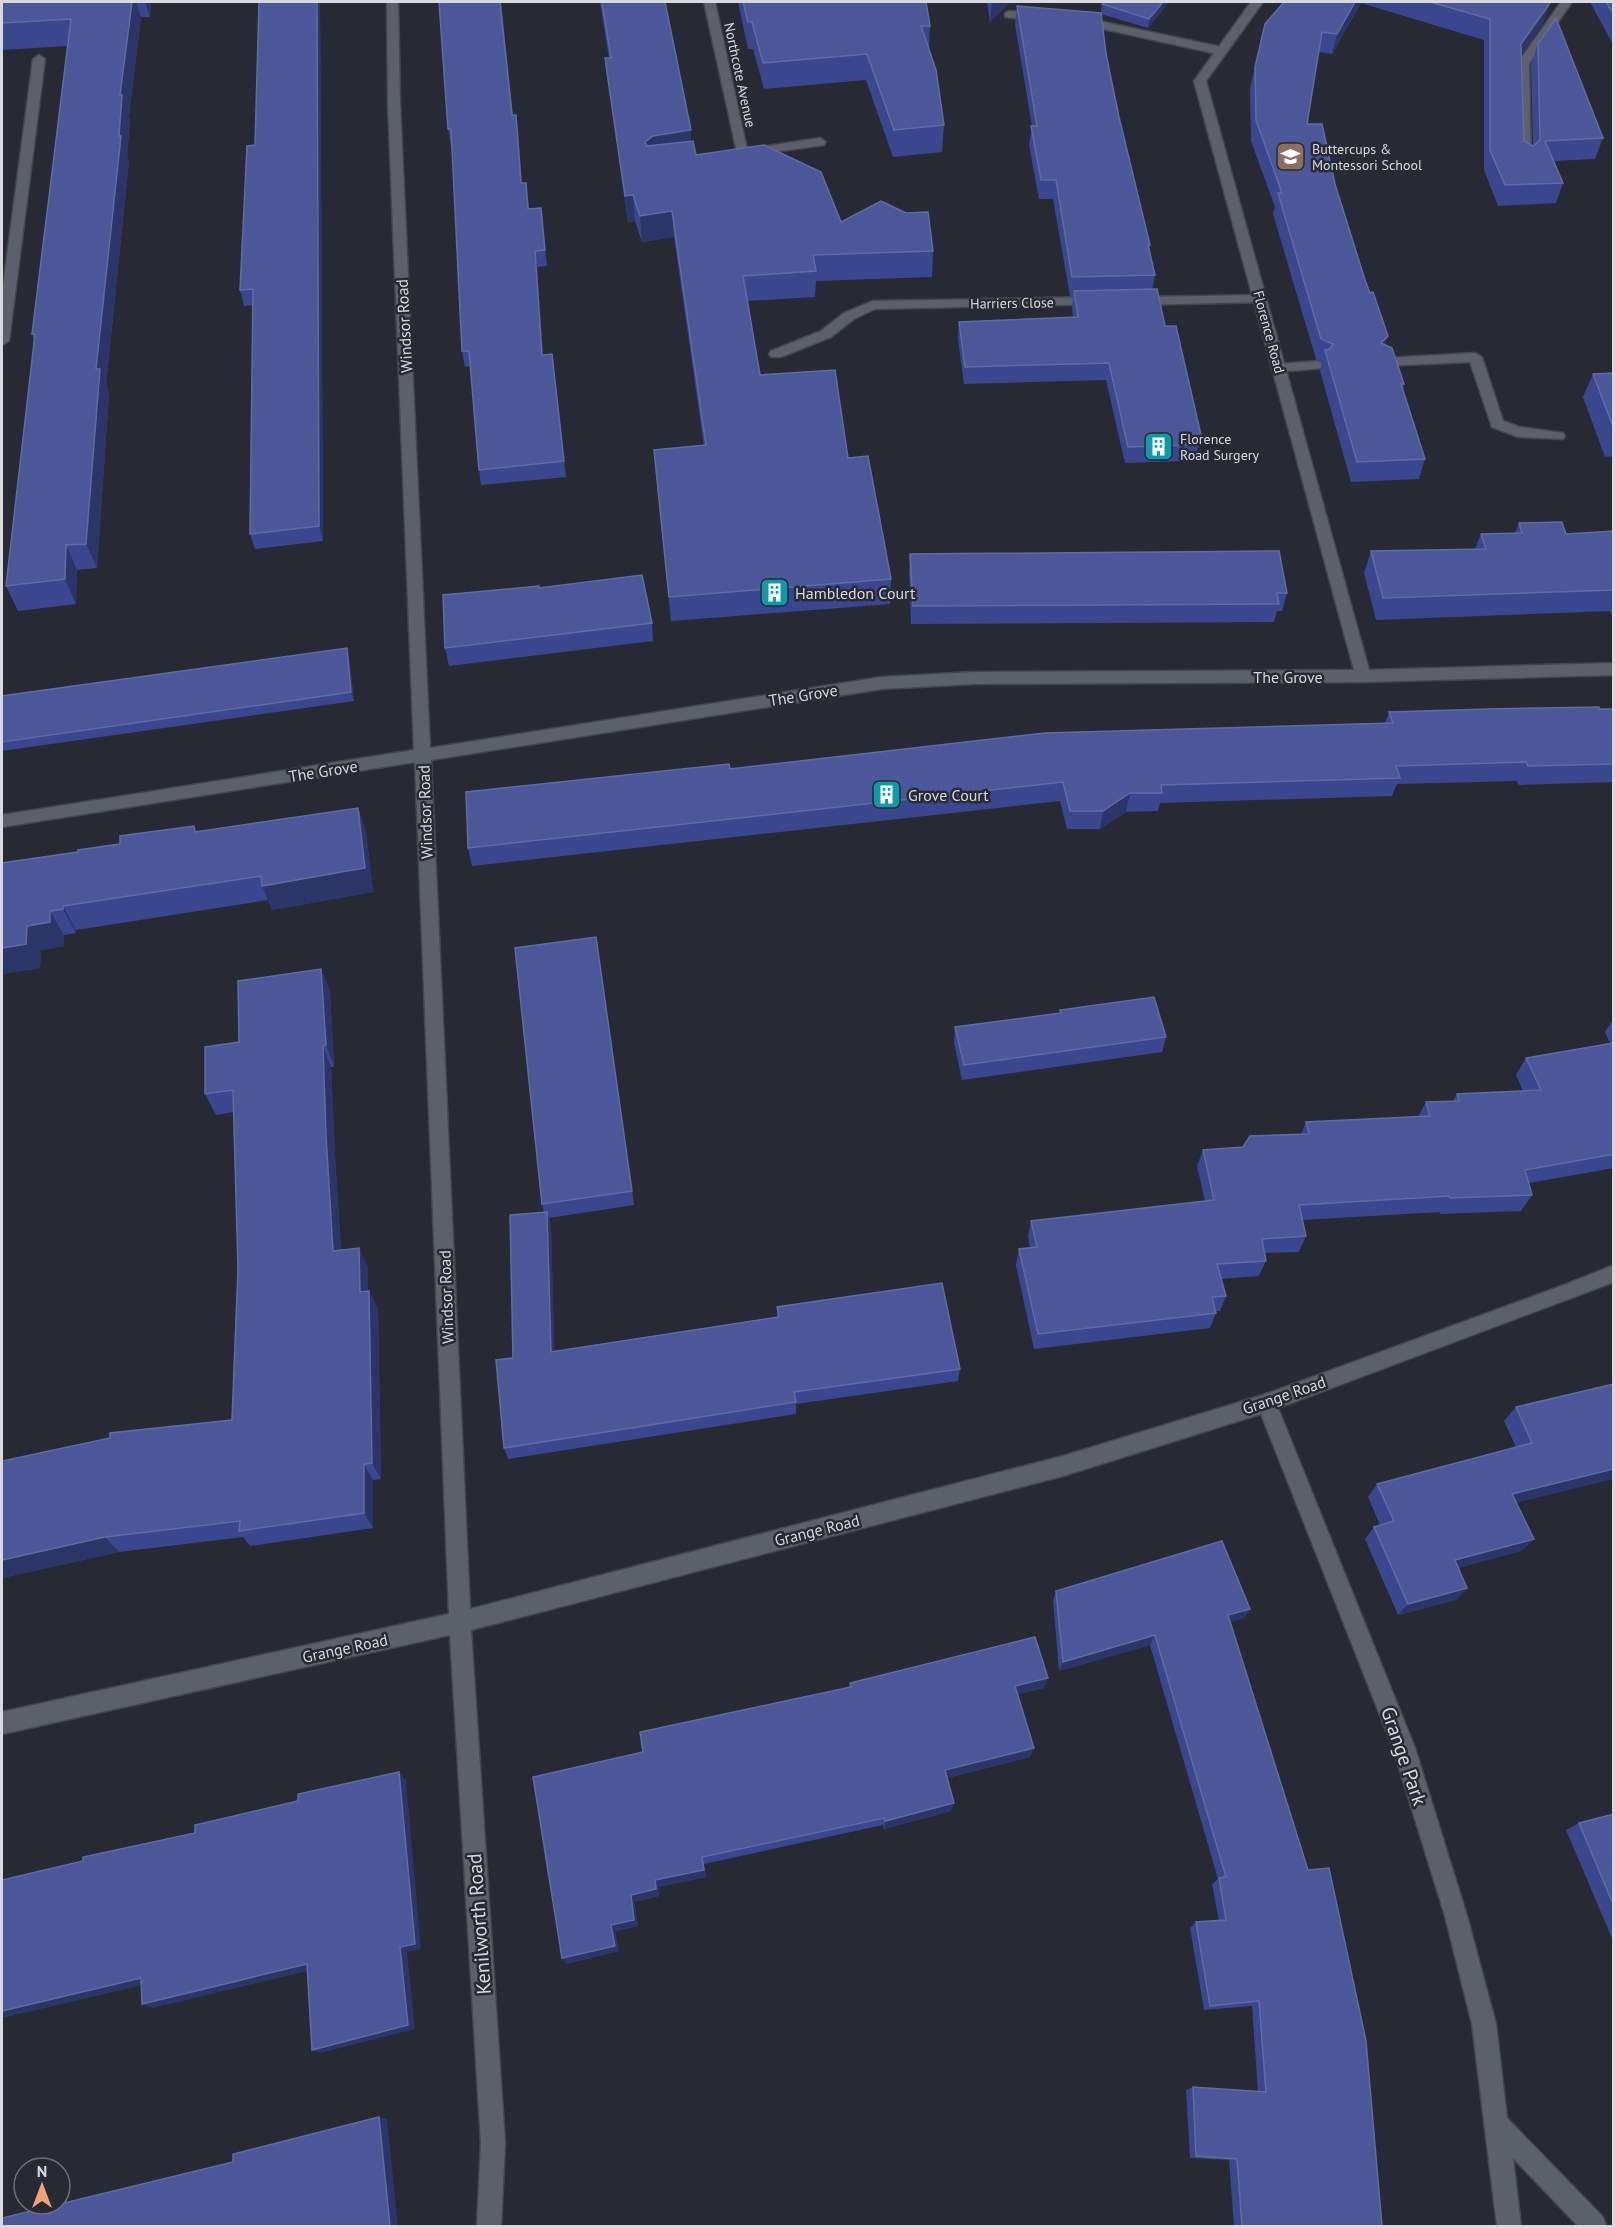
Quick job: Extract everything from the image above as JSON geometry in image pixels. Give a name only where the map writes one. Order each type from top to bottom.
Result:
[{"type":"street","name":"Windsor Road","points":[[392,2],[460,1622]]},
{"type":"street","name":"Northcote Avenue","points":[[709,2],[737,155],[820,141]]},
{"type":"street","name":"Florence Road","points":[[1257,2],[1200,81],[1363,676]]},
{"type":"street","points":[[1525,161],[1523,64],[1566,2]]},
{"type":"street","points":[[1009,15],[1050,18]]},
{"type":"street","points":[[1070,20],[1159,36],[1222,51]]},
{"type":"street","points":[[2,342],[39,59]]},
{"type":"street","name":"Harriers Close","points":[[776,354],[826,334],[849,316],[873,305],[1260,299]]},
{"type":"street","points":[[1384,362],[1475,357],[1497,424],[1518,432],[1558,436]]},
{"type":"street","points":[[1279,368],[1318,365]]},
{"type":"street","name":"The Grove","points":[[2,821],[882,683],[974,678],[1363,676],[1614,669]]},
{"type":"street","name":"Grange Road","points":[[2,1723],[460,1622],[1063,1466],[1266,1403],[1569,1292],[1614,1273]]},
{"type":"street","name":"Grange Park","points":[[1266,1403],[1404,1748],[1456,1916],[1481,2013],[1509,2226]]},
{"type":"street","name":"Kenilworth Road","points":[[460,1622],[493,2143],[489,2226]]},
{"type":"street","points":[[1496,2122],[1594,2226]]},
{"type":"building","points":[[2,2],[132,2],[120,95],[122,95],[119,136],[121,136],[96,369],[100,369],[86,544],[66,545],[65,579],[6,586],[35,334],[32,334],[71,19],[2,23]]},
{"type":"building","points":[[259,2],[317,2],[319,526],[250,534],[253,289],[240,290],[247,146],[255,145]]},
{"type":"building","points":[[439,2],[500,2],[512,115],[516,115],[521,183],[526,183],[528,209],[541,208],[545,250],[535,251],[542,355],[552,354],[564,461],[479,470],[469,351],[462,351],[451,129],[448,129]]},
{"type":"building","points":[[602,2],[665,2],[691,130],[653,136],[645,142],[647,146],[693,141],[696,155],[764,145],[821,172],[841,222],[881,201],[906,213],[928,212],[933,251],[813,255],[816,271],[743,276],[760,375],[835,370],[848,458],[868,456],[891,579],[669,597],[654,450],[706,445],[672,211],[640,216],[633,195],[625,196],[605,58],[611,58]]},
{"type":"building","points":[[743,2],[926,2],[930,26],[921,26],[936,70],[944,125],[894,130],[867,54],[763,63],[752,22],[748,22]]},
{"type":"building","points":[[1104,2],[1163,2],[1149,19],[1102,4]]},
{"type":"building","points":[[1284,2],[1355,2],[1337,34],[1322,32],[1307,124],[1322,124],[1335,184],[1365,280],[1370,293],[1373,292],[1388,336],[1381,343],[1392,348],[1425,459],[1357,462],[1325,350],[1330,349],[1333,344],[1321,339],[1278,193],[1282,193],[1256,120],[1255,67],[1265,24]]},
{"type":"building","points":[[1430,2],[1550,2],[1521,44],[1524,141],[1533,146],[1540,140],[1538,44],[1556,18],[1603,138],[1545,141],[1563,183],[1505,185],[1490,150],[1490,19]]},
{"type":"building","points":[[1606,2],[1614,2],[1614,15]]},
{"type":"building","points":[[1017,6],[1101,13],[1106,54],[1155,275],[1072,277],[1056,180],[1041,180],[1031,126],[1037,126]]},
{"type":"building","points":[[1157,289],[1165,326],[1176,326],[1201,435],[1185,435],[1187,445],[1128,447],[1109,363],[965,367],[959,322],[1078,317],[1074,291]]},
{"type":"building","points":[[1614,373],[1614,429],[1593,374]]},
{"type":"building","points":[[1562,522],[1566,534],[1614,531],[1614,590],[1383,598],[1371,551],[1486,549],[1481,534],[1522,533],[1519,523]]},
{"type":"building","points":[[1279,551],[1287,593],[1277,593],[1279,604],[913,606],[910,554]]},
{"type":"building","points":[[642,575],[652,623],[445,648],[443,595],[539,586],[539,588]]},
{"type":"building","points":[[347,648],[351,692],[2,742],[2,696]]},
{"type":"building","points":[[1599,707],[1599,709],[1614,709],[1614,764],[1528,766],[1526,762],[1396,766],[1400,778],[1161,785],[1162,793],[1130,793],[1103,811],[1070,811],[1063,782],[468,848],[466,792],[729,764],[730,769],[1045,733],[1393,723],[1389,712]]},
{"type":"building","points":[[358,808],[365,868],[262,886],[261,876],[63,906],[63,909],[50,911],[50,922],[27,926],[26,944],[2,948],[2,863],[120,844],[120,836],[194,826],[195,832]]},
{"type":"building","points":[[596,937],[632,1191],[542,1204],[515,948]]},
{"type":"building","points":[[321,969],[326,1045],[323,1046],[326,1136],[333,1251],[359,1248],[360,1292],[369,1291],[372,1463],[364,1464],[364,1513],[239,1531],[240,1521],[105,1537],[2,1560],[2,1461],[110,1438],[110,1433],[232,1420],[238,1269],[233,1090],[205,1094],[205,1047],[239,1042],[238,981]]},
{"type":"building","points":[[1154,997],[1166,1037],[964,1065],[955,1027],[1061,1013],[1060,1010]]},
{"type":"building","points":[[1614,1043],[1614,1154],[1525,1170],[1532,1195],[1450,1198],[1449,1196],[1299,1205],[1306,1236],[1262,1239],[1266,1261],[1217,1264],[1226,1296],[1212,1297],[1216,1313],[1038,1334],[1019,1249],[1037,1247],[1031,1221],[1214,1200],[1203,1150],[1243,1147],[1250,1136],[1309,1134],[1306,1122],[1430,1116],[1426,1102],[1459,1101],[1457,1094],[1541,1090],[1526,1058]]},
{"type":"building","points":[[547,1212],[551,1352],[779,1317],[777,1307],[942,1283],[960,1369],[794,1392],[796,1402],[504,1448],[496,1360],[513,1358],[510,1215]]},
{"type":"building","points":[[1614,1384],[1614,1469],[1512,1494],[1534,1539],[1455,1560],[1467,1588],[1408,1604],[1374,1527],[1394,1521],[1377,1484],[1532,1443],[1516,1407]]},
{"type":"building","points":[[1222,1541],[1250,1609],[1228,1615],[1308,1870],[1329,1868],[1366,2041],[1382,2226],[1242,2226],[1237,2159],[1196,2156],[1193,2087],[1266,2092],[1259,2001],[1210,2006],[1196,1922],[1226,1920],[1219,1878],[1226,1877],[1155,1635],[1063,1662],[1056,1591]]},
{"type":"building","points":[[1035,1637],[1048,1678],[1015,1686],[1034,1748],[945,1770],[954,1803],[885,1821],[884,1818],[702,1857],[704,1870],[655,1880],[656,1889],[631,1895],[634,1920],[611,1925],[615,1946],[562,1958],[533,1777],[643,1752],[640,1732],[851,1687],[850,1683]]},
{"type":"building","points":[[399,1772],[415,1944],[400,1947],[408,2025],[312,2050],[307,1964],[142,2004],[141,1978],[2,2011],[2,1880],[83,1861],[83,1857],[195,1833],[195,1825],[298,1801],[298,1794]]},
{"type":"building","points":[[1614,1814],[1614,1906],[1579,1823]]},
{"type":"building","points":[[379,2117],[390,2226],[2,2226],[2,2218],[12,2216],[72,2216],[72,2201],[233,2162],[233,2154]]},
{"type":"place","name":"Buttercups & Montessori School","points":[[1291,157]]},
{"type":"place","name":"Florence Road Surgery","points":[[1159,447]]},
{"type":"place","name":"Hambledon Court","points":[[774,593]]},
{"type":"place","name":"Grove Court","points":[[887,795]]}]
